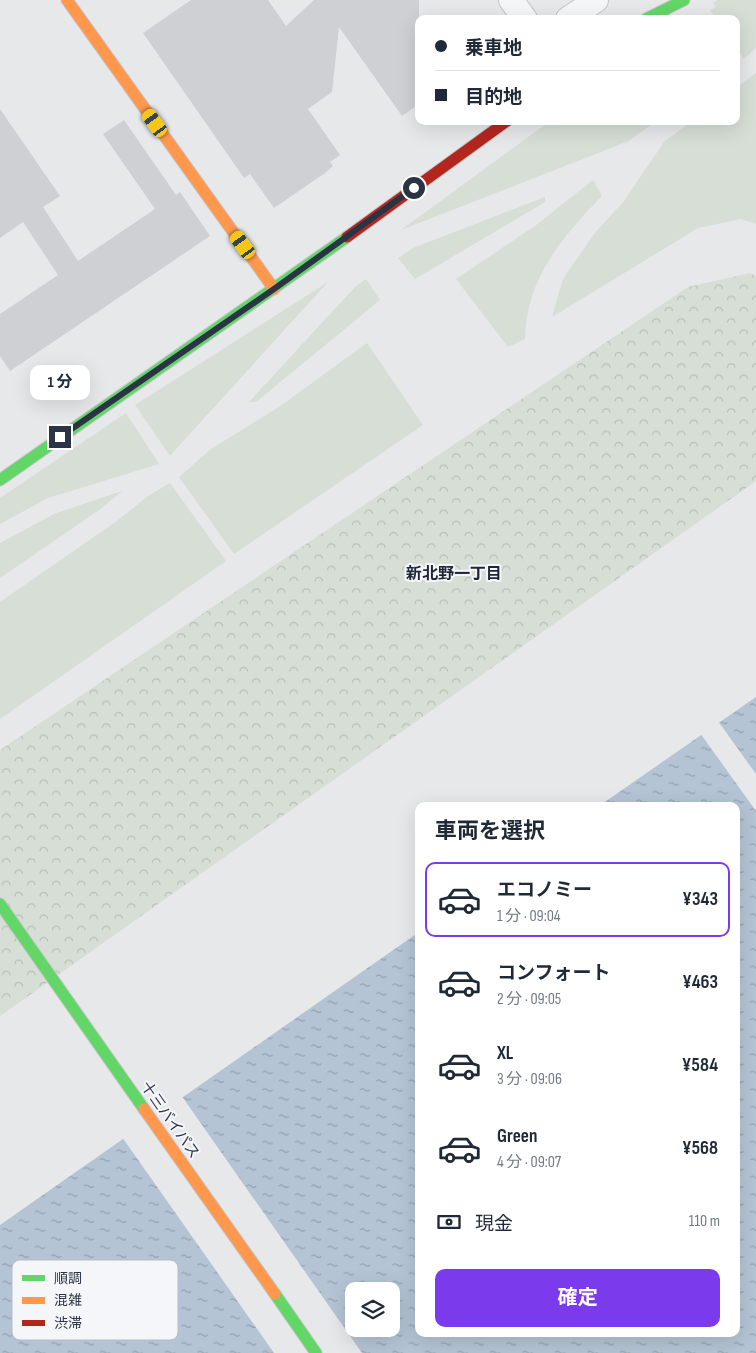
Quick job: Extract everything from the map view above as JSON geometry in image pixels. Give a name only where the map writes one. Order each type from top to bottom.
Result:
[{"type":"main road","points":[[67,0],[274,289]]},
{"type":"main road","points":[[654,15],[685,0]]},
{"type":"main road","points":[[0,480],[274,289],[501,125]]},
{"type":"main road","name":"十三バイパス","points":[[0,904],[316,1353]]},
{"type":"street","points":[[511,0],[522,15]]},
{"type":"street","points":[[574,15],[596,0]]},
{"type":"street","points":[[664,15],[685,0]]},
{"type":"green space","points":[[718,0],[756,0],[756,48],[744,59],[740,54],[740,15],[713,15],[710,10],[716,7],[713,3]]},
{"type":"green space","points":[[756,73],[756,224],[741,219],[698,228],[552,317],[563,279],[594,234],[624,201],[664,142],[687,125],[740,125],[740,85]]},
{"type":"green space","points":[[545,125],[651,125],[629,141],[401,230]]},
{"type":"green space","points":[[593,180],[602,196],[573,227],[549,260],[539,278],[532,297],[527,317],[525,339],[508,347],[456,279],[535,226]]},
{"type":"green space","points":[[545,197],[545,202],[415,279],[398,258],[413,248]]},
{"type":"green space","points":[[750,273],[756,276],[756,481],[0,1016],[0,750],[688,287]]},
{"type":"green space","points":[[366,279],[380,300],[256,402],[249,402],[355,287]]},
{"type":"green space","points":[[328,282],[177,448],[170,456],[135,405]]},
{"type":"green space","points":[[367,343],[423,425],[234,554],[179,477],[211,449],[279,407]]},
{"type":"green space","points":[[126,413],[159,464],[48,498],[0,524],[0,498]]},
{"type":"green space","points":[[170,483],[226,561],[0,719],[0,602],[117,521],[148,496]]},
{"type":"green space","points":[[122,491],[99,510],[0,578],[0,543],[54,514]]},
{"type":"water","points":[[756,697],[756,1353],[0,1353],[0,1225],[415,935],[415,1337],[740,1337],[740,802],[605,802]]},
{"type":"pier","points":[[718,721],[756,774],[756,811],[700,733]]},
{"type":"pier","points":[[181,1095],[345,1329],[345,1337],[351,1337],[362,1353],[274,1353],[122,1137]]},
{"type":"building","points":[[191,0],[268,0],[286,26],[314,0],[419,0],[419,15],[415,15],[415,107],[402,116],[339,27],[332,92],[308,109],[340,155],[330,162],[333,166],[325,173],[274,208],[250,174],[244,178],[143,33]]},
{"type":"building","points":[[0,109],[60,196],[43,207],[78,261],[155,209],[103,134],[124,120],[176,195],[180,192],[210,236],[10,371],[0,356],[0,314],[58,275],[23,222],[0,238]]},
{"type":"traffic: fast","points":[[654,15],[684,0]]},
{"type":"traffic: fast","points":[[0,480],[347,237]]},
{"type":"traffic: fast","points":[[0,904],[144,1109]]},
{"type":"traffic: fast","points":[[275,1294],[316,1353]]},
{"type":"traffic: slow","points":[[67,0],[274,289]]},
{"type":"traffic: slow","points":[[144,1109],[275,1294]]},
{"type":"traffic: jam","points":[[347,237],[501,125]]},
{"type":"district","name":"新北野一丁目","points":[[454,574]]},
{"type":"route","points":[[60,437],[274,289],[414,188]]}]
